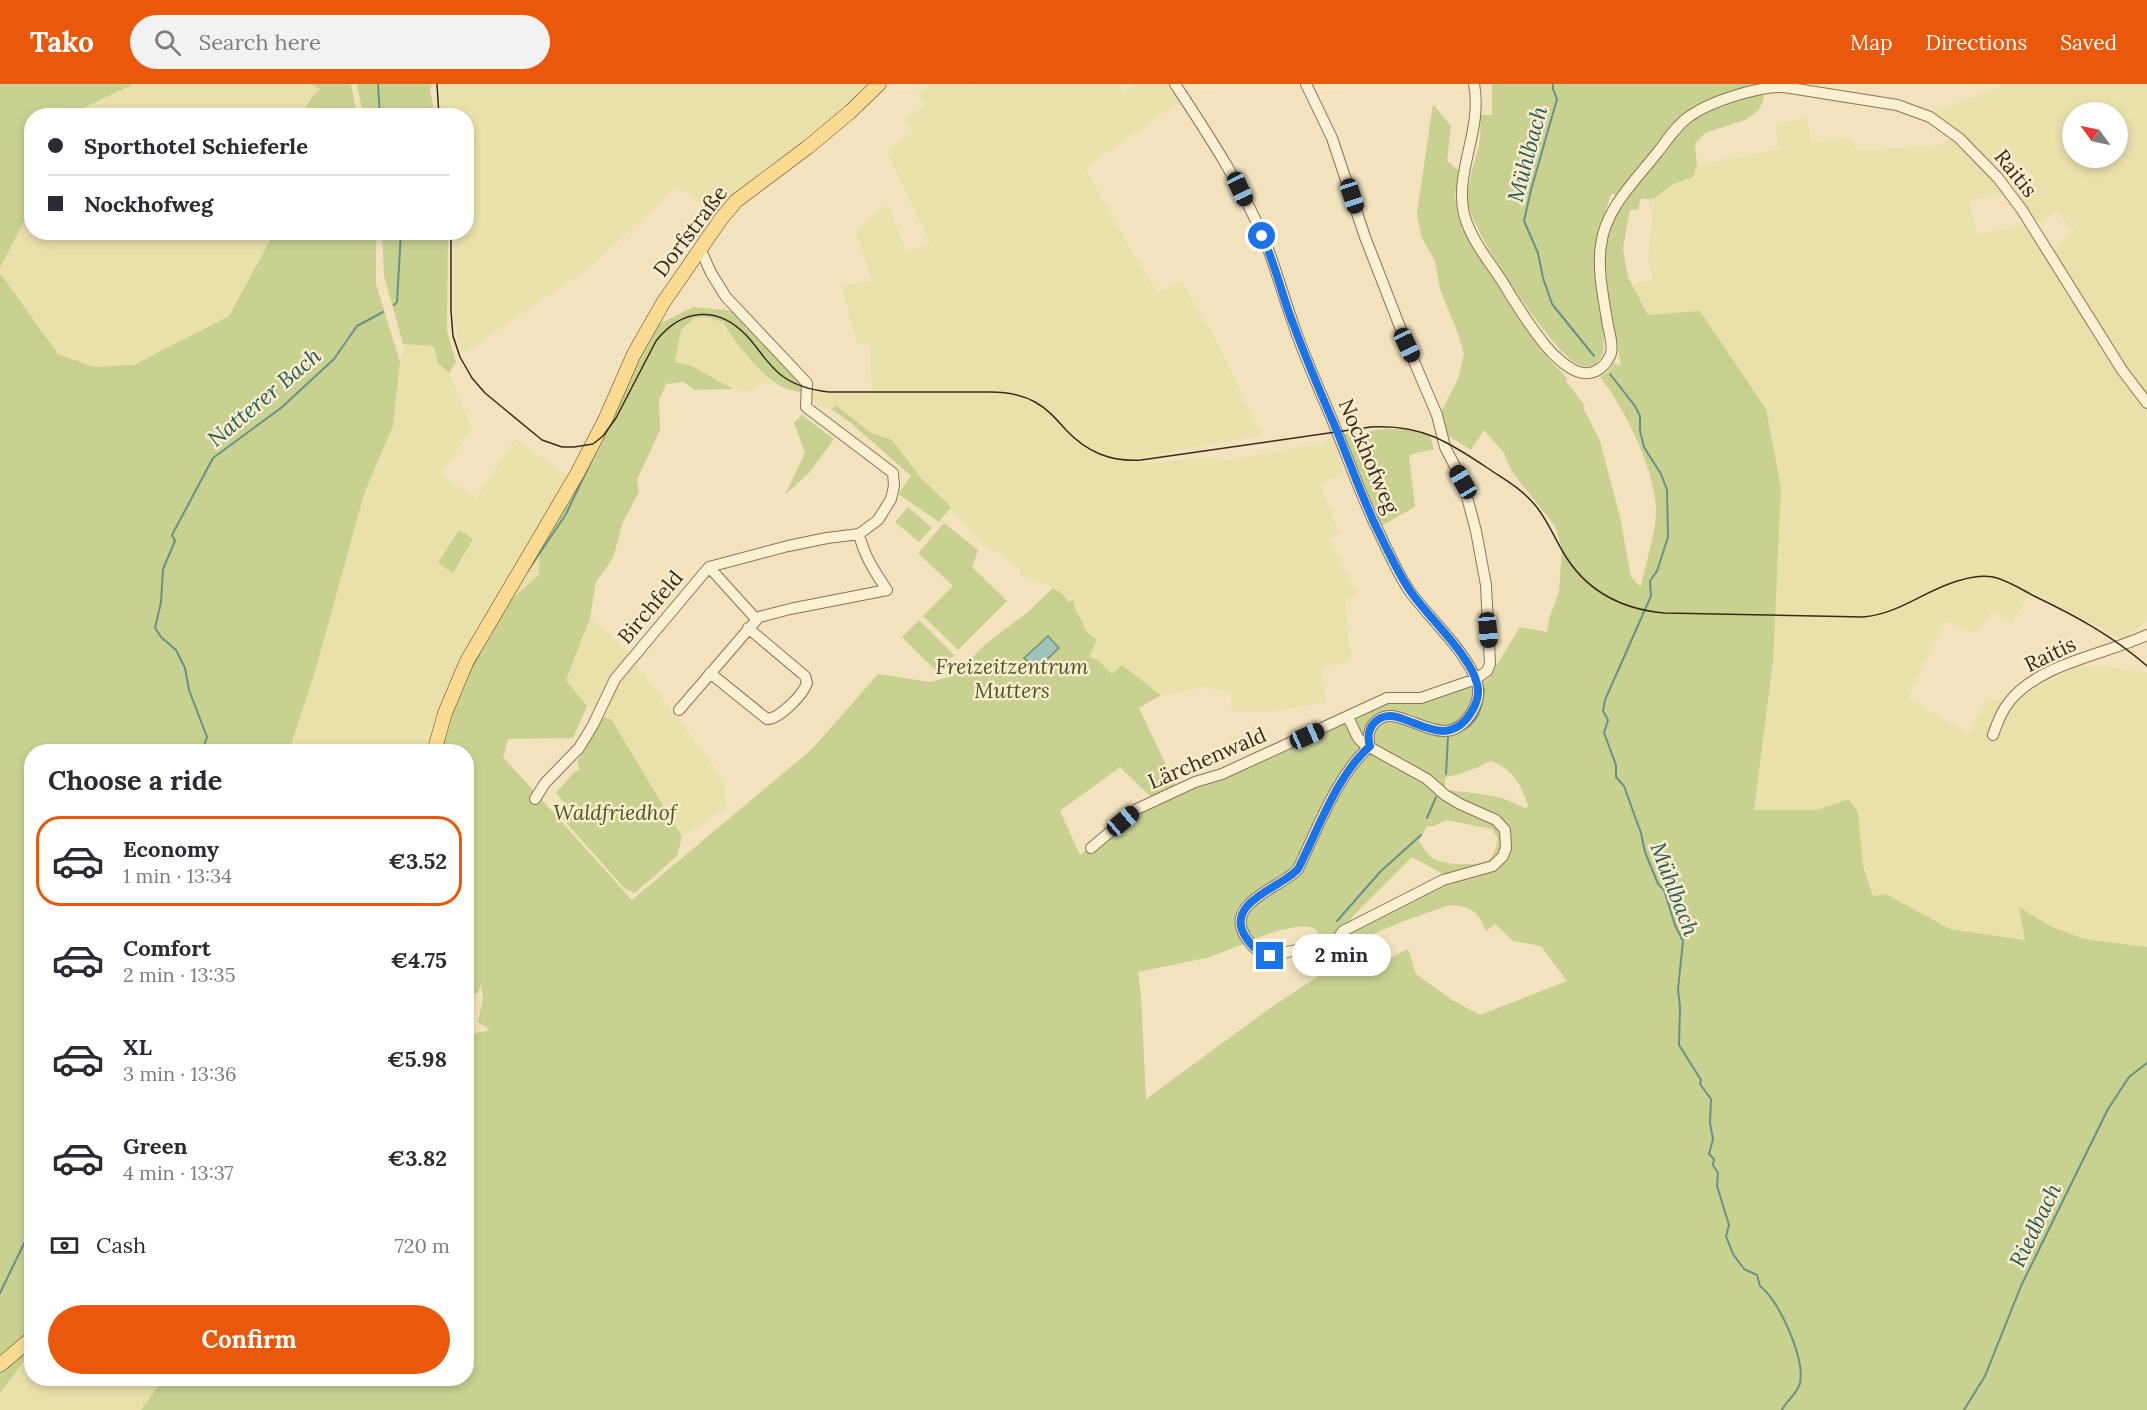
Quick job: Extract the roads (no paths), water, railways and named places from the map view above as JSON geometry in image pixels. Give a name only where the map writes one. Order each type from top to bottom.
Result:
[{"type":"main road","name":"Dorfstraße","points":[[436,744],[448,704],[467,661],[590,448],[646,330],[700,248],[745,192],[842,120],[879,84]]},
{"type":"main road","points":[[0,1365],[24,1345]]},
{"type":"street","name":"Nockhofweg","points":[[1175,84],[1230,168],[1264,240],[1293,326],[1373,519],[1410,591],[1459,652],[1476,679]]},
{"type":"street","points":[[1306,84],[1332,138],[1366,240],[1437,415],[1445,447],[1463,482],[1476,531],[1487,595],[1490,664],[1487,671],[1476,679],[1478,689],[1475,706],[1466,719],[1458,726],[1448,730],[1434,731],[1399,717],[1387,716],[1375,721],[1370,728],[1368,736],[1370,746]]},
{"type":"street","name":"Raitis","points":[[1474,84],[1477,96],[1476,123],[1462,184],[1462,201],[1467,222],[1487,258],[1546,347],[1570,368],[1587,374],[1593,373],[1604,366],[1611,354],[1602,288],[1601,244],[1605,227],[1619,201],[1682,122],[1710,105],[1770,86],[1897,105],[1930,117],[1952,132],[1991,171],[2022,210],[2122,370],[2147,403]]},
{"type":"street","points":[[679,710],[756,619],[778,611],[887,590],[869,562],[860,534],[878,520],[891,499],[894,486],[893,473],[806,407],[807,384],[726,297],[711,273],[700,248]]},
{"type":"street","name":"Birchfeld","points":[[535,799],[545,783],[579,748],[615,679],[709,567],[788,546],[860,534]]},
{"type":"street","points":[[709,567],[756,619]]},
{"type":"street","points":[[710,673],[770,720],[802,693],[807,683],[805,676],[748,628]]},
{"type":"street","name":"Raitis","points":[[1993,735],[2000,715],[2010,700],[2031,683],[2057,668],[2147,635]]},
{"type":"street","name":"Lärchenwald","points":[[1091,848],[1137,809],[1195,782],[1222,774],[1387,698],[1421,698],[1476,679]]},
{"type":"street","points":[[1334,957],[1333,945],[1336,938],[1349,928],[1443,880],[1493,866],[1503,856],[1506,848],[1505,830],[1496,820],[1460,804],[1445,795],[1427,779],[1364,744],[1358,738],[1348,717]]},
{"type":"street","points":[[1333,945],[1323,944],[1270,956],[1258,952],[1243,933],[1241,923],[1244,911],[1254,899],[1290,877],[1298,869],[1342,781],[1360,755],[1370,746]]},
{"type":"water","points":[[1048,636],[1059,648],[1036,670],[1024,658]]},
{"type":"waterway","name":"Natterer Bach","points":[[378,84],[380,108]]},
{"type":"waterway","name":"Mühlbach","points":[[1553,84],[1557,99],[1524,221],[1538,253],[1552,304],[1594,356]]},
{"type":"waterway","name":"Natterer Bach","points":[[394,305],[397,302],[401,240]]},
{"type":"waterway","name":"Natterer Bach","points":[[205,744],[207,737],[189,690],[185,668],[176,650],[161,637],[155,628],[161,602],[163,569],[175,541],[172,535],[213,458],[281,408],[334,359],[357,326],[383,312]]},
{"type":"waterway","name":"Mühlbach","points":[[1610,374],[1640,416],[1640,431],[1644,447],[1661,474],[1667,490],[1668,537],[1657,571],[1650,581],[1651,596],[1605,700],[1603,711],[1608,720],[1604,733],[1616,765],[1616,777],[1624,786],[1641,833],[1645,852],[1658,884],[1664,890],[1675,925],[1683,941],[1678,989],[1679,1045],[1701,1080],[1700,1084],[1711,1099],[1710,1123],[1713,1139],[1709,1154],[1714,1159],[1713,1165],[1718,1173],[1717,1186],[1729,1225],[1726,1236],[1733,1254],[1744,1269],[1757,1275],[1760,1286],[1775,1304],[1789,1330],[1799,1359],[1799,1387],[1782,1410]]},
{"type":"waterway","points":[[527,572],[566,514],[597,449]]},
{"type":"waterway","points":[[471,668],[479,654]]},
{"type":"waterway","points":[[1446,774],[1448,736],[1464,729],[1475,720],[1479,713],[1484,689]]},
{"type":"waterway","points":[[1427,818],[1436,797]]},
{"type":"waterway","points":[[1337,921],[1380,872],[1421,835]]},
{"type":"waterway","name":"Riedbach","points":[[1964,1410],[1985,1376],[2021,1286],[2108,1109],[2129,1077],[2147,1063]]},
{"type":"waterway","name":"Natterer Bach","points":[[0,1293],[24,1244]]},
{"type":"tram line","points":[[437,84],[438,108]]},
{"type":"tram line","points":[[451,240],[451,311],[453,336],[460,357],[472,378],[485,393],[542,440],[562,447],[593,444],[603,436],[616,418],[656,341],[666,330],[689,317],[712,315],[736,326],[776,371],[786,379],[804,387],[829,392],[1002,392],[1013,394],[1030,399],[1044,408],[1074,438],[1091,450],[1119,459],[1141,460],[1371,427],[1405,428],[1420,432],[1461,451],[1519,489],[1539,510],[1563,552],[1582,577],[1593,587],[1619,602],[1648,611],[1863,617],[1889,611],[1948,584],[1973,577],[1989,576],[2009,582],[2078,619],[2121,645],[2147,666]]},
{"type":"park label","name":"Freizeitzentrum Mutters","points":[[1012,678]]},
{"type":"park label","name":"Waldfriedhof","points":[[615,812]]}]
